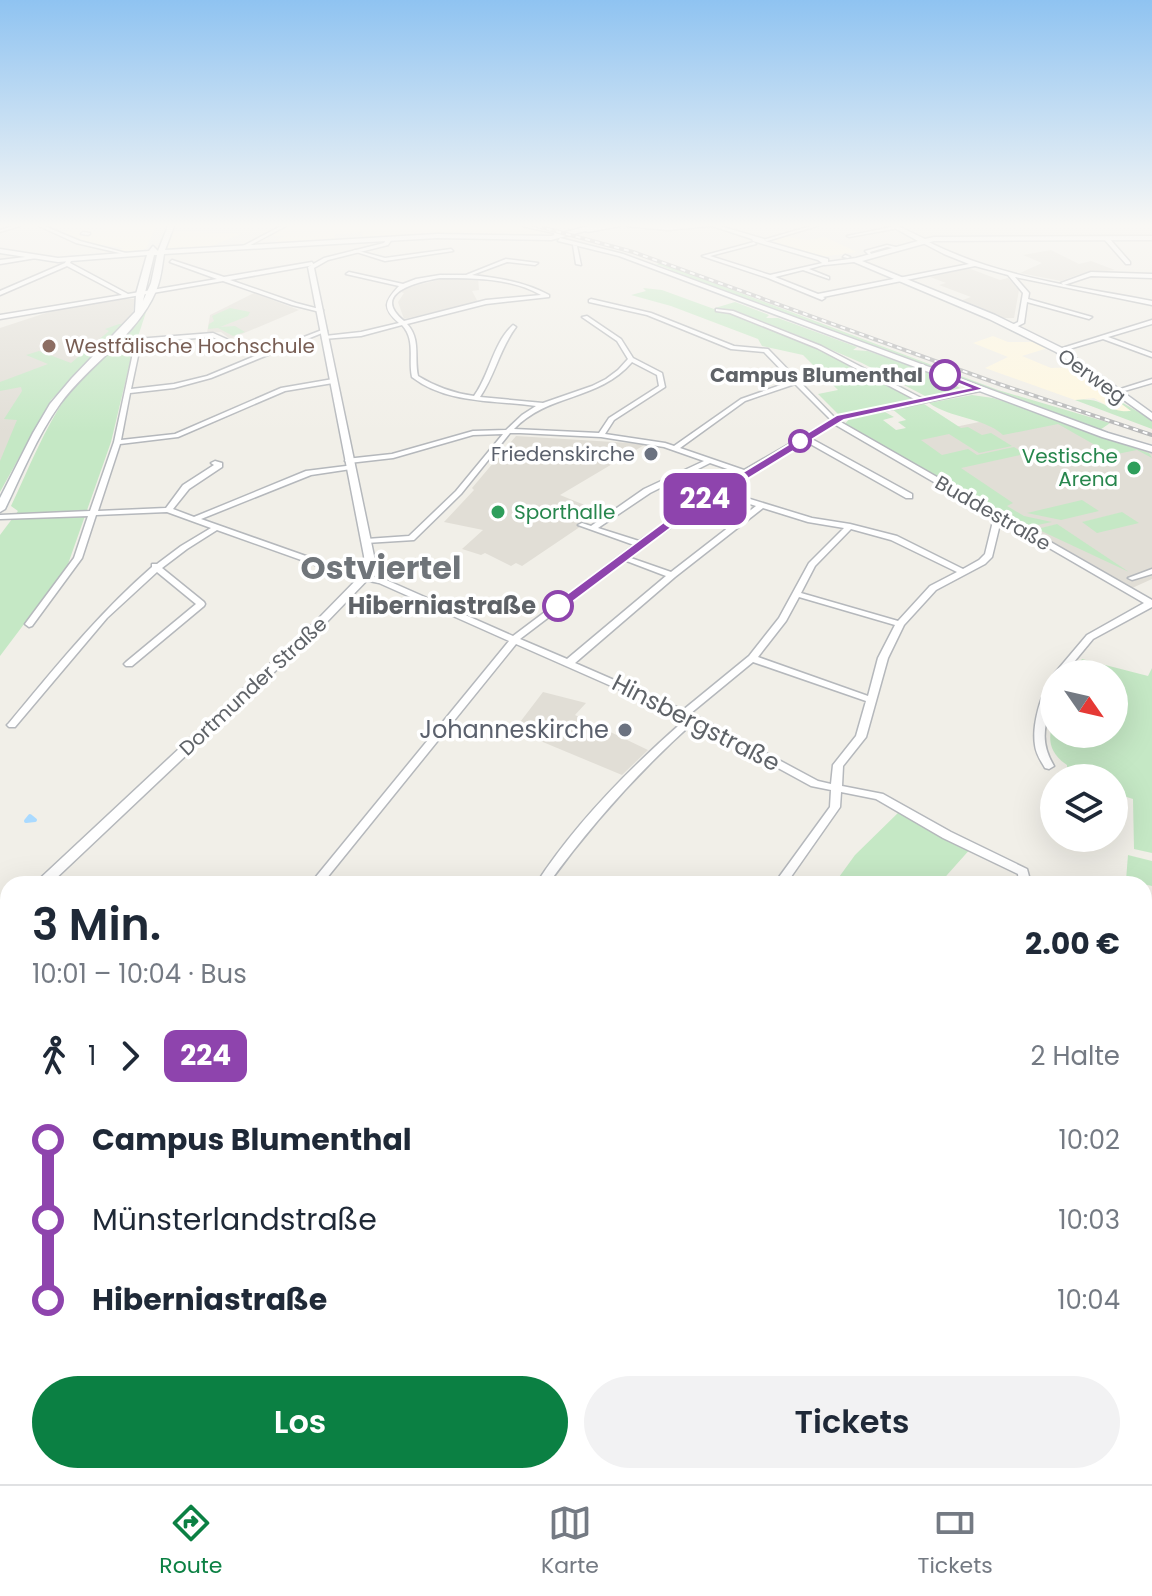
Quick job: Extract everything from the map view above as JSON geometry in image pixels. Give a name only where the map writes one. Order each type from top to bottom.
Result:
[{"type":"main road","points":[[139,314],[140,295]]},
{"type":"main road","points":[[0,509],[55,404],[139,314],[150,295]]},
{"type":"main road","points":[[729,295],[1152,449]]},
{"type":"main road","name":"Oerweg","points":[[938,295],[1059,350],[1152,417]]},
{"type":"street","points":[[0,317],[104,302],[126,295]]},
{"type":"street","points":[[271,295],[320,310]]},
{"type":"street","points":[[317,295],[371,565],[365,578]]},
{"type":"street","points":[[394,295],[391,312],[404,323],[413,339],[415,377],[442,393],[543,405]]},
{"type":"street","points":[[128,391],[200,380],[324,334],[361,334],[477,304],[546,295]]},
{"type":"street","points":[[1012,327],[1021,323],[1026,295]]},
{"type":"street","points":[[1115,295],[1152,303]]},
{"type":"street","points":[[1025,300],[1089,317]]},
{"type":"street","name":"Buddestraße","points":[[591,301],[649,314],[733,348],[766,350],[834,421],[1151,603]]},
{"type":"street","points":[[718,310],[742,316],[819,347],[923,401]]},
{"type":"street","points":[[585,317],[619,340],[631,359],[660,374],[662,387],[611,419],[601,435]]},
{"type":"street","points":[[1059,350],[1152,322]]},
{"type":"street","points":[[476,398],[491,376],[505,337],[513,327]]},
{"type":"street","points":[[29,624],[78,558],[117,442],[138,340],[213,335],[259,356]]},
{"type":"street","points":[[1104,338],[1152,355]]},
{"type":"street","points":[[366,541],[411,538],[434,518],[525,415],[610,380],[631,359]]},
{"type":"street","points":[[117,442],[176,436],[283,389],[333,381]]},
{"type":"street","points":[[1114,392],[1152,381]]},
{"type":"street","points":[[677,447],[743,400],[795,382]]},
{"type":"street","points":[[323,876],[516,638],[622,557],[745,473],[834,421],[980,389]]},
{"type":"street","points":[[195,519],[309,473],[396,456],[473,433],[510,431],[601,435],[677,447],[745,473]]},
{"type":"street","name":"Buddestraße","points":[[805,438],[909,496]]},
{"type":"street","points":[[593,528],[647,491],[711,460]]},
{"type":"street","points":[[0,517],[168,510],[190,483],[219,465],[215,463]]},
{"type":"street","points":[[717,491],[811,520],[850,526],[912,545],[962,571]]},
{"type":"street","points":[[570,662],[672,575],[762,505]]},
{"type":"street","name":"Hinsbergstraße","points":[[168,510],[381,581],[516,638],[688,716],[815,784],[879,796],[1020,876]]},
{"type":"street","points":[[786,876],[835,807],[838,765],[861,737],[883,658],[900,624],[933,588],[982,562],[989,555],[998,517]]},
{"type":"street","points":[[582,525],[640,544]]},
{"type":"street","points":[[548,876],[607,799],[688,716],[752,658],[770,637],[812,565],[850,526]]},
{"type":"street","points":[[12,725],[88,632],[155,566],[217,527]]},
{"type":"street","points":[[622,557],[672,575]]},
{"type":"street","points":[[129,664],[201,604],[155,566]]},
{"type":"street","points":[[1132,578],[1152,571]]},
{"type":"street","name":"Dortmunder Straße","points":[[49,876],[365,578]]},
{"type":"street","points":[[797,594],[900,624]]},
{"type":"street","points":[[1071,660],[1090,637],[1151,603]]},
{"type":"street","points":[[752,658],[871,700]]},
{"type":"street","points":[[1040,721],[1040,748]]},
{"type":"shaded area","points":[[249,295],[260,295],[299,310],[230,339],[221,332],[207,333],[210,315]]},
{"type":"shaded area","points":[[402,295],[474,295],[478,302],[404,319],[398,302]]},
{"type":"shaded area","points":[[966,295],[1018,295],[1014,318],[1001,318],[960,301],[971,297]]},
{"type":"shaded area","name":"Westfälische Hochschule","points":[[135,299],[132,316],[45,392],[0,464],[0,328],[55,310]]},
{"type":"shaded area","points":[[993,336],[1008,342],[1036,342],[1048,348],[1022,356],[1051,368],[1076,367],[1132,411],[1118,412],[1094,398],[1075,400],[985,368],[1008,357],[973,343]]},
{"type":"shaded area","points":[[1032,411],[1100,438],[1152,453],[1152,579],[1130,589],[1088,562],[872,444]]},
{"type":"shaded area","points":[[516,436],[646,444],[560,495],[602,512],[522,566],[516,563],[511,566],[485,553],[481,555],[462,549],[483,530],[444,522],[474,490],[472,488]]},
{"type":"shaded area","points":[[543,692],[586,703],[575,715],[648,750],[622,775],[514,730]]},
{"type":"green space","points":[[632,295],[676,295],[715,308],[804,342],[915,400],[839,415],[818,394],[838,390],[803,355],[762,346],[758,339],[671,306]]},
{"type":"green space","points":[[733,295],[747,295],[998,390],[1110,423],[1100,430]]},
{"type":"green space","points":[[735,302],[769,315],[766,318],[778,318],[857,347],[853,350],[868,351],[941,377],[960,388],[927,397],[862,363],[797,335],[715,308]]},
{"type":"green space","points":[[148,306],[131,358],[111,442],[67,567],[0,656],[0,535],[18,511],[11,506],[59,407],[87,371]]},
{"type":"green space","points":[[230,308],[250,312],[248,316],[220,327],[235,326],[245,332],[233,336],[218,328],[208,329],[214,321],[212,316]]},
{"type":"green space","points":[[125,324],[51,400],[0,492],[0,461],[17,420],[4,419],[22,391],[21,387],[0,391],[0,382],[48,364],[26,355],[39,351],[71,363],[109,331],[105,329]]},
{"type":"green space","points":[[972,395],[993,398],[1048,415],[1089,433],[1149,453],[1152,458],[1137,450],[1107,456],[1097,451],[1102,449],[1058,424],[1003,435],[987,425],[929,403]]},
{"type":"green space","points":[[1111,396],[1152,420],[1152,429],[1075,400],[1093,400],[1116,410],[1131,411]]},
{"type":"green space","points":[[924,404],[961,428],[968,427],[982,435],[991,433],[1012,446],[979,453],[949,434],[921,440],[942,455],[968,449],[977,455],[1014,447],[1028,456],[961,468],[1013,503],[1007,506],[1024,516],[1052,522],[1023,528],[845,424],[849,419],[885,412],[894,417],[883,420],[896,430],[906,428],[898,422],[906,420],[892,409]]},
{"type":"green space","points":[[1082,500],[1099,511],[1061,520],[1027,513]]},
{"type":"green space","points":[[1122,512],[1139,523],[1097,533],[1082,522]]},
{"type":"green space","points":[[1057,524],[1129,572],[1037,529]]},
{"type":"green space","points":[[1152,668],[1152,853],[1134,849],[1133,799],[1128,797],[1128,764],[1066,764],[1053,749],[1128,748],[1128,671],[1148,676]]},
{"type":"green space","points":[[902,809],[972,847],[946,876],[840,876],[855,855]]},
{"type":"green space","points":[[1128,855],[1152,861],[1152,876],[1126,876]]},
{"type":"waterway","points":[[30,816],[35,820],[26,821],[30,816]]},
{"type":"railway","points":[[753,295],[999,384],[1152,435]]},
{"type":"bus line","name":"224","points":[[558,606],[680,515],[841,417],[980,389],[945,375]]},
{"type":"place","name":"Westfälische Hochschule","points":[[49,346]]},
{"type":"place","name":"Campus Blumenthal","points":[[945,375]]},
{"type":"place","name":"Friedenskirche","points":[[651,454]]},
{"type":"place","name":"Vestische Arena","points":[[1134,468]]},
{"type":"place","name":"Sporthalle","points":[[498,512]]},
{"type":"place","name":"Hiberniastraße","points":[[558,606]]},
{"type":"place","name":"Johanneskirche","points":[[625,730]]},
{"type":"district","name":"Ostviertel","points":[[381,568]]}]
